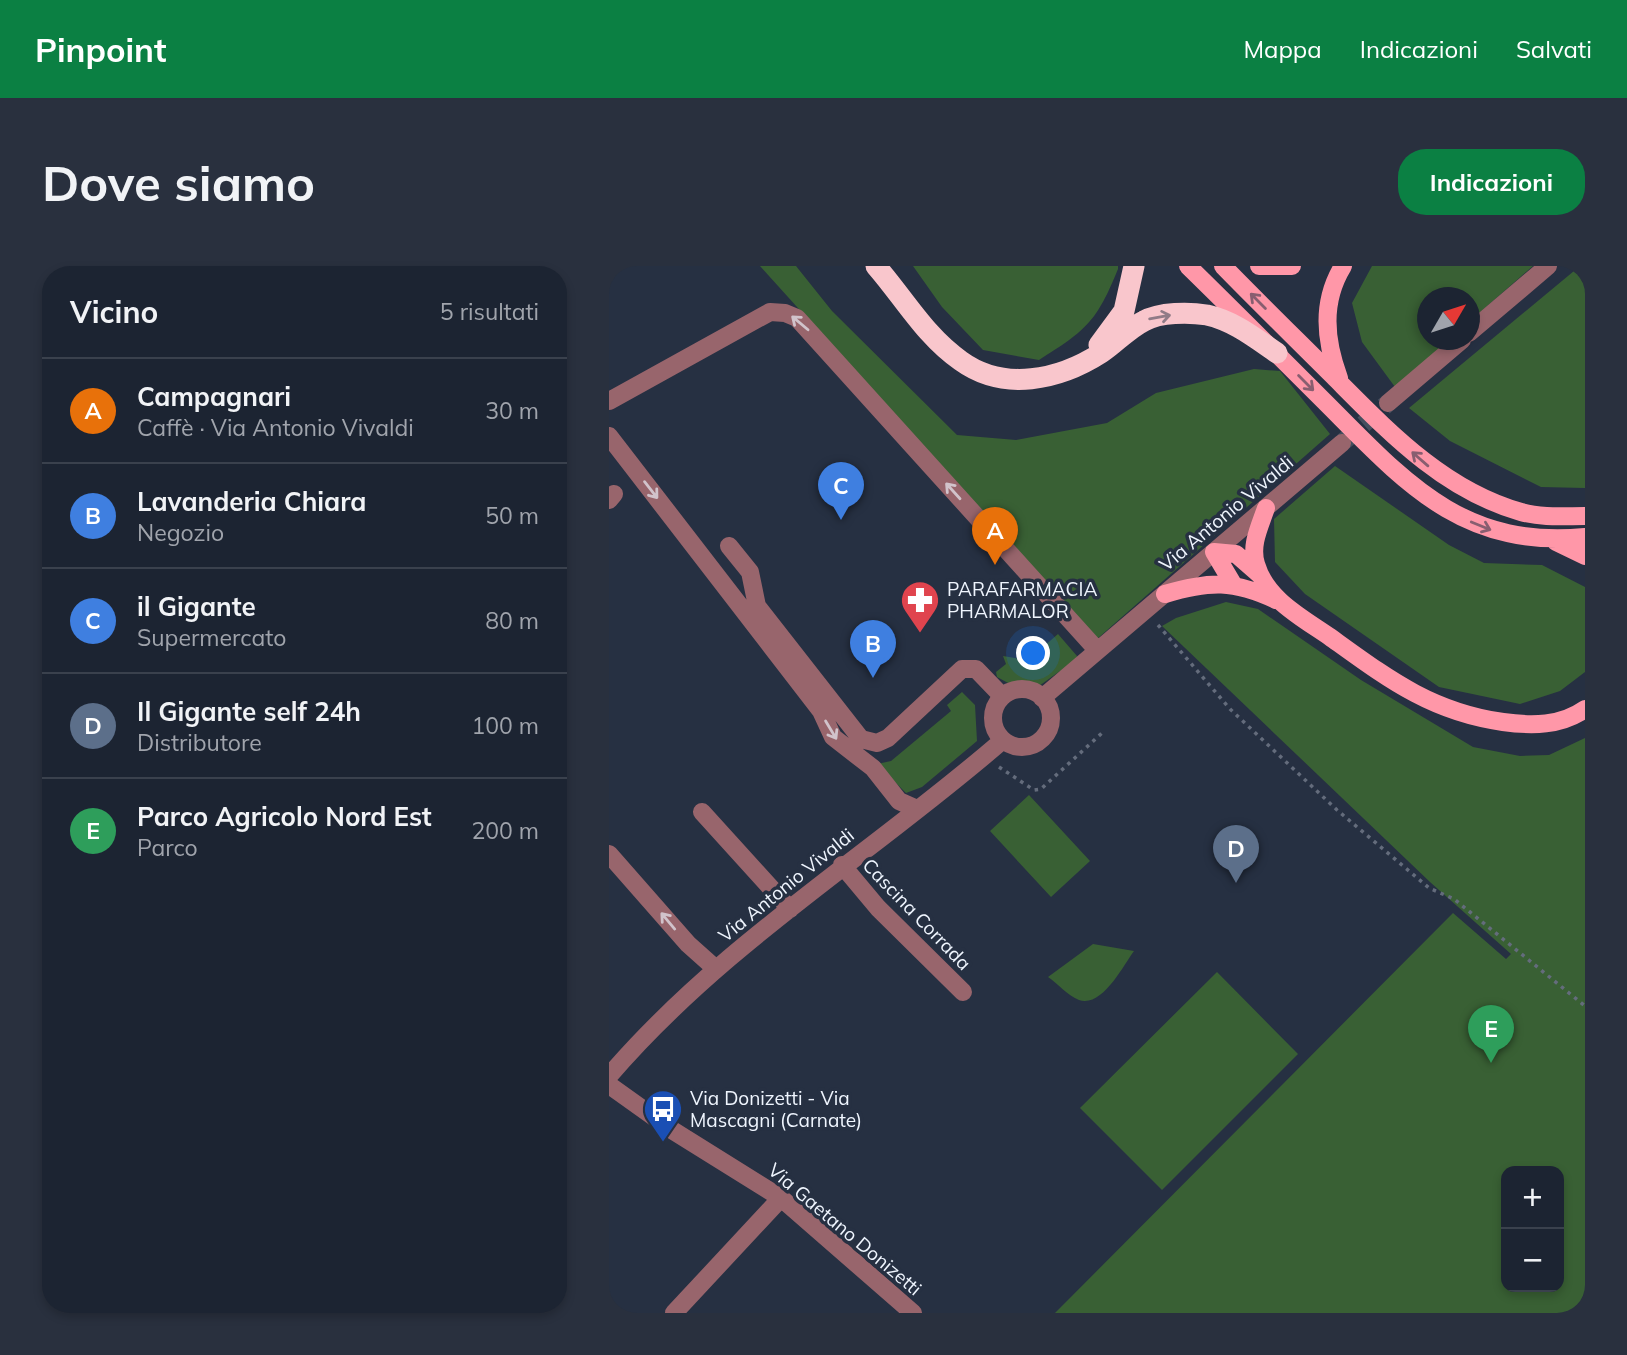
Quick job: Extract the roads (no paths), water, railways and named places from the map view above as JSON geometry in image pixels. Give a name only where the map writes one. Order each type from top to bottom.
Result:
[{"type":"highway","points":[[876,266],[929,334],[961,362],[978,372],[1008,379],[1040,379],[1081,364],[1144,321],[1184,313],[1205,315],[1227,322],[1277,354]]},
{"type":"highway","points":[[886,266],[897,290]]},
{"type":"highway","points":[[1081,364],[1109,334],[1124,311],[1134,266]]},
{"type":"main road","points":[[1188,266],[1381,460],[1410,484],[1461,518],[1518,536],[1547,540],[1585,537]]},
{"type":"main road","points":[[1223,266],[1341,384],[1434,471],[1474,494],[1523,513],[1585,516]]},
{"type":"main road","points":[[1259,266],[1292,266]]},
{"type":"main road","points":[[1341,384],[1330,354],[1327,327],[1332,288],[1343,266]]},
{"type":"main road","points":[[1260,575],[1254,545],[1266,508]]},
{"type":"main road","points":[[1547,540],[1585,556]]},
{"type":"main road","points":[[1214,552],[1235,555],[1260,575],[1281,602]]},
{"type":"main road","points":[[1214,552],[1233,584]]},
{"type":"main road","points":[[1165,594],[1195,585],[1233,584],[1281,602],[1400,687],[1458,714],[1531,725],[1561,720],[1585,709]]},
{"type":"street","points":[[1480,324],[1548,266]]},
{"type":"street","points":[[609,401],[770,312],[785,313],[797,318],[1097,650]]},
{"type":"street","points":[[1388,403],[1450,350]]},
{"type":"street","points":[[609,436],[821,711],[833,737],[873,768],[899,801],[917,809]]},
{"type":"street","name":"Via Antonio Vivaldi","points":[[1042,698],[1342,443]]},
{"type":"street","points":[[729,546],[750,572],[757,606],[861,739],[877,743],[888,738],[962,669],[977,669],[1002,696]]},
{"type":"street","points":[[1027,690],[1042,698],[1050,714],[1050,723],[1041,739],[1026,747],[1003,740],[993,723],[993,713],[1002,696],[1027,690]]},
{"type":"street","name":"Via Antonio Vivaldi","points":[[609,1076],[638,1042],[716,969],[842,865],[1003,740]]},
{"type":"street","points":[[702,812],[790,909]]},
{"type":"street","points":[[609,854],[688,944],[716,969]]},
{"type":"street","name":"Cascina Corrada","points":[[842,865],[878,908],[963,992]]},
{"type":"street","name":"Via Gaetano Donizetti","points":[[609,1086],[672,1130],[781,1198],[913,1313]]},
{"type":"street","points":[[674,1313],[781,1198]]},
{"type":"tunnel","points":[[1343,442],[1388,403]]},
{"type":"place","name":"il Gigante","points":[[841,520]]},
{"type":"place","name":"Campagnari","points":[[995,565]]},
{"type":"place","name":"PARAFARMACIA PHARMALOR","points":[[920,634]]},
{"type":"place","name":"Lavanderia Chiara","points":[[873,678]]},
{"type":"place","name":"Il Gigante self 24h","points":[[1236,883]]},
{"type":"place","name":"Parco Agricolo Nord Est","points":[[1491,1063]]},
{"type":"place","name":"Via Donizetti - Via Mascagni (Carnate)","points":[[663,1143]]}]
